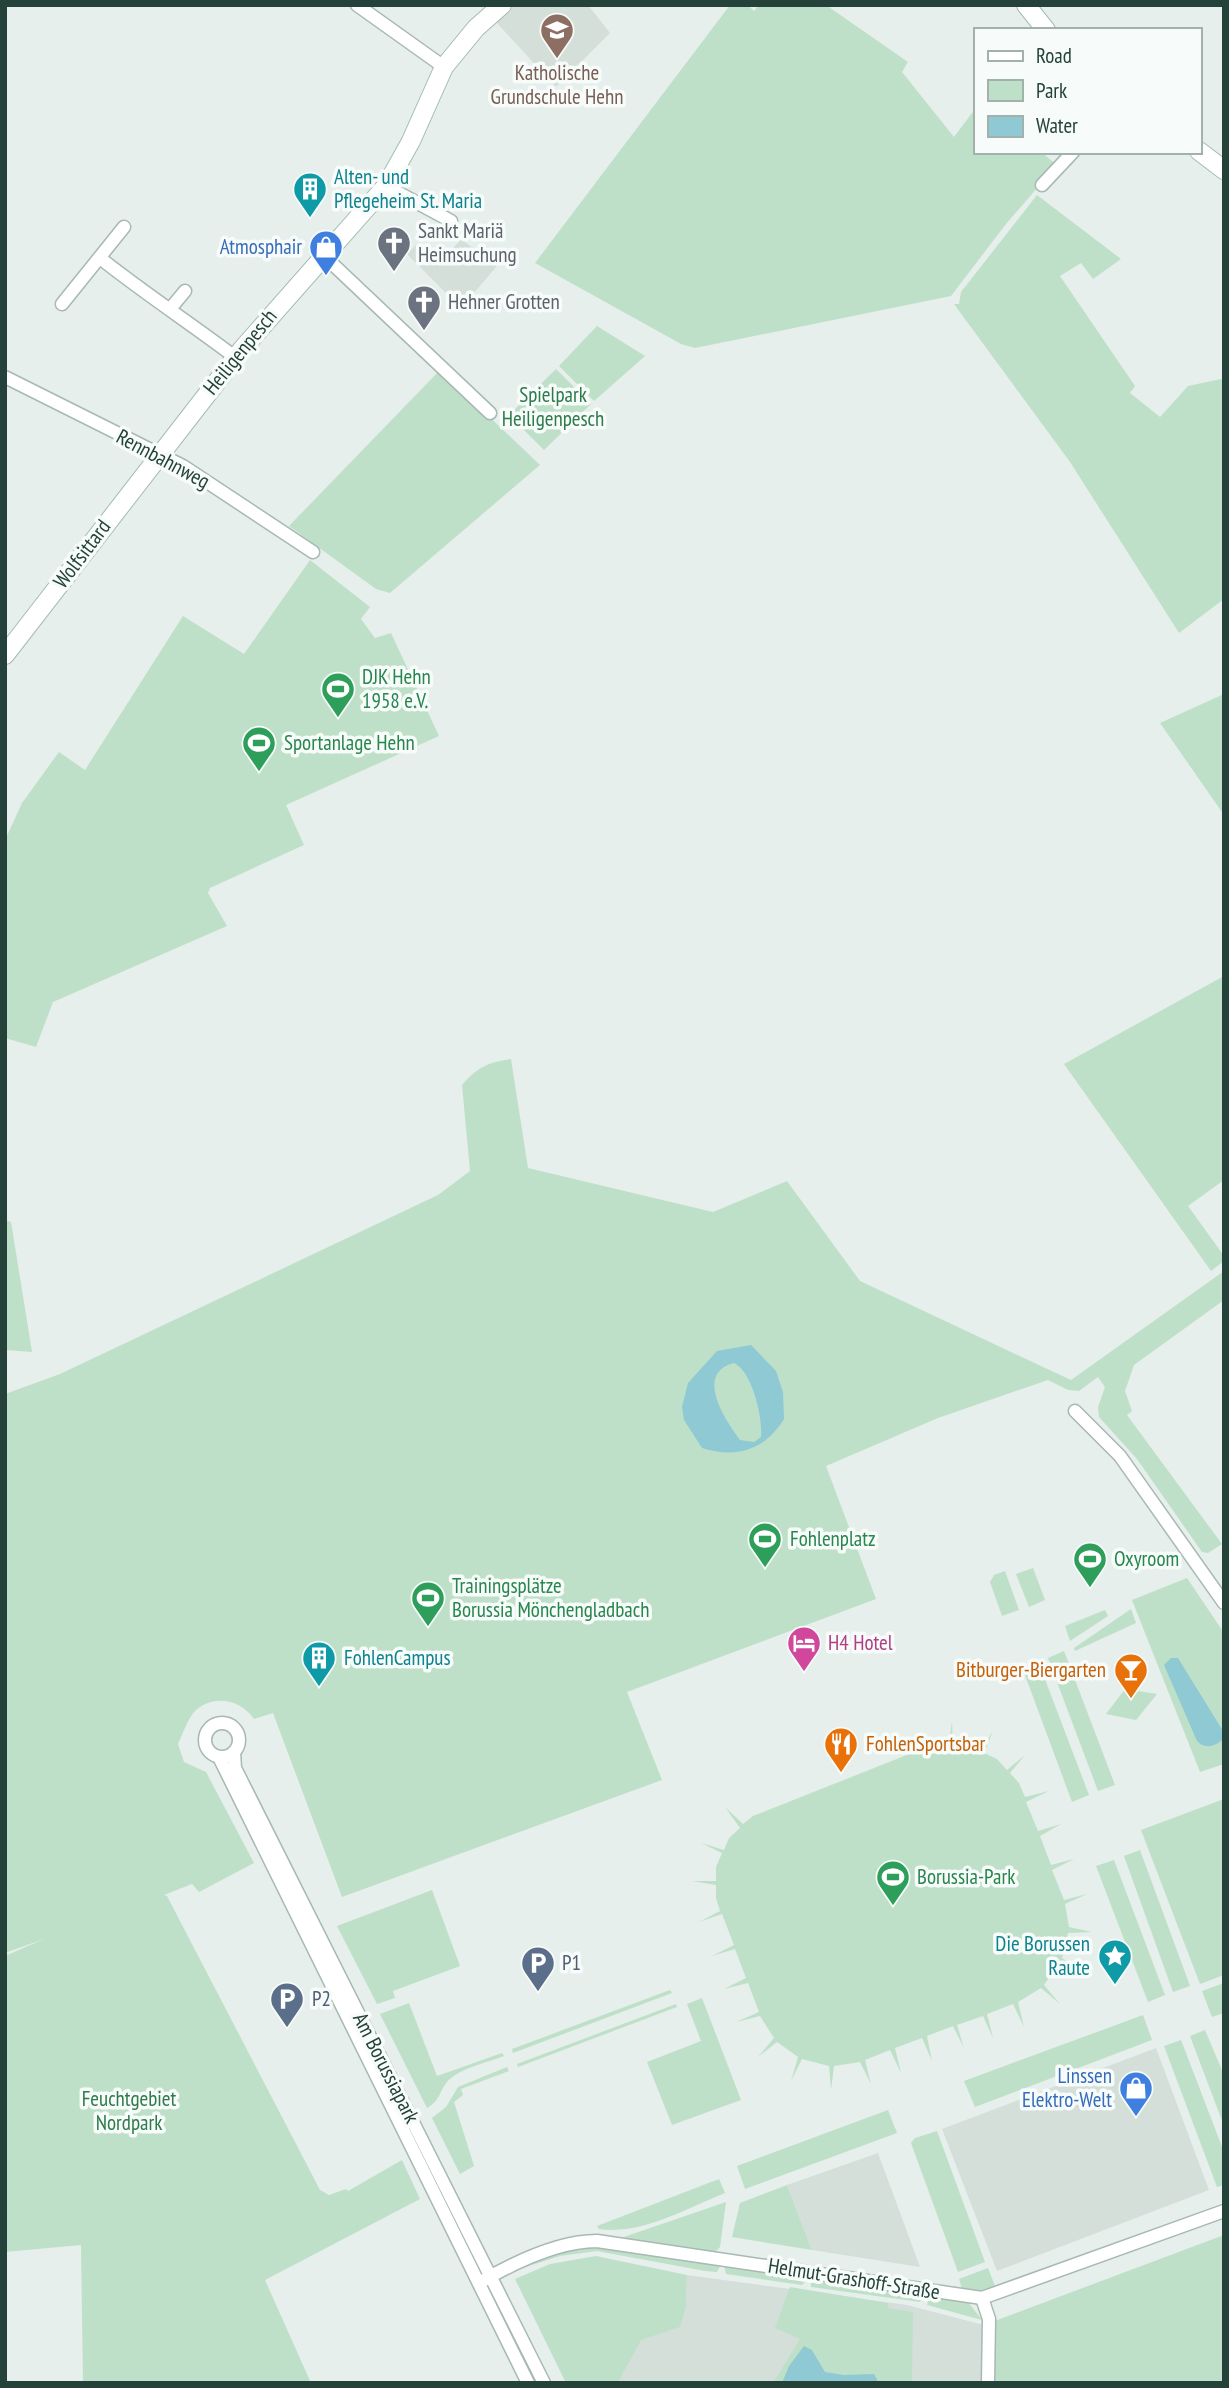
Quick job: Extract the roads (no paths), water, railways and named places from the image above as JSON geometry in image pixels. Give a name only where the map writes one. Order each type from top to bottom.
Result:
[{"type":"street","points":[[357,5],[444,67]]},
{"type":"street","name":"Heiligenpesch","points":[[159,452],[235,357],[386,186],[411,141],[444,67],[476,28],[502,5]]},
{"type":"street","points":[[1026,5],[1044,28]]},
{"type":"street","points":[[1201,153],[1224,170]]},
{"type":"street","points":[[1042,185],[1071,154]]},
{"type":"street","points":[[386,186],[451,221]]},
{"type":"street","points":[[62,304],[124,228]]},
{"type":"street","points":[[323,255],[490,413]]},
{"type":"street","points":[[100,258],[146,295],[170,309],[235,357]]},
{"type":"street","points":[[170,309],[185,291]]},
{"type":"street","name":"Rennbahnweg","points":[[5,377],[94,424],[159,452],[313,552]]},
{"type":"street","name":"Wolfsittard","points":[[5,655],[159,452]]},
{"type":"street","points":[[1075,1411],[1120,1456],[1224,1603]]},
{"type":"street","name":"Am Borussiapark","points":[[528,2383],[219,1757],[208,1750],[204,1741],[208,1730],[215,1723],[226,1723],[236,1730],[239,1742],[234,1752],[235,1768],[544,2383]]},
{"type":"street","points":[[219,1757],[234,1752]]},
{"type":"street","name":"Helmut-Grashoff-Straße","points":[[479,2283],[568,2244],[597,2241],[982,2298],[1224,2211]]},
{"type":"street","points":[[982,2298],[989,2319],[988,2383]]},
{"type":"water","points":[[751,1345],[776,1371],[783,1392],[784,1419],[776,1430],[759,1445],[738,1452],[702,1448],[684,1420],[682,1407],[688,1383],[717,1351]],"holes":[[[734,1363],[751,1385],[760,1419],[761,1437],[754,1442],[740,1440],[716,1398],[714,1386],[716,1376],[722,1368]]]},
{"type":"water","points":[[1171,1658],[1178,1658],[1223,1731],[1224,1738],[1218,1743],[1207,1746],[1197,1741],[1164,1665]]},
{"type":"water","points":[[804,2346],[812,2350],[825,2372],[844,2375],[874,2374],[879,2383],[782,2383],[789,2366]]},
{"type":"place","name":"Katholische Grundschule Hehn","points":[[557,60]]},
{"type":"place","name":"Alten- und Pflegeheim St. Maria","points":[[310,219]]},
{"type":"place","name":"Sankt Mariä Heimsuchung","points":[[394,273]]},
{"type":"place","name":"Atmosphair","points":[[326,277]]},
{"type":"place","name":"Hehner Grotten","points":[[424,332]]},
{"type":"place","name":"DJK Hehn 1958 e.V.","points":[[338,719]]},
{"type":"place","name":"Sportanlage Hehn","points":[[259,773]]},
{"type":"place","name":"Fohlenplatz","points":[[765,1569]]},
{"type":"place","name":"Oxyroom","points":[[1090,1589]]},
{"type":"place","name":"Trainingsplätze Borussia Mönchengladbach","points":[[428,1628]]},
{"type":"place","name":"H4 Hotel","points":[[804,1673]]},
{"type":"place","name":"FohlenCampus","points":[[319,1688]]},
{"type":"place","name":"Bitburger-Biergarten","points":[[1131,1700]]},
{"type":"place","name":"FohlenSportsbar","points":[[841,1774]]},
{"type":"place","name":"Borussia-Park","points":[[893,1907]]},
{"type":"place","name":"Die Borussen Raute","points":[[1115,1986]]},
{"type":"place","name":"P1","points":[[538,1993]]},
{"type":"place","name":"P2","points":[[287,2029]]},
{"type":"place","name":"Linssen Elektro-Welt","points":[[1136,2118]]},
{"type":"park label","name":"Spielpark Heiligenpesch","points":[[553,407]]},
{"type":"park label","name":"Feuchtgebiet Nordpark","points":[[129,2111]]}]
